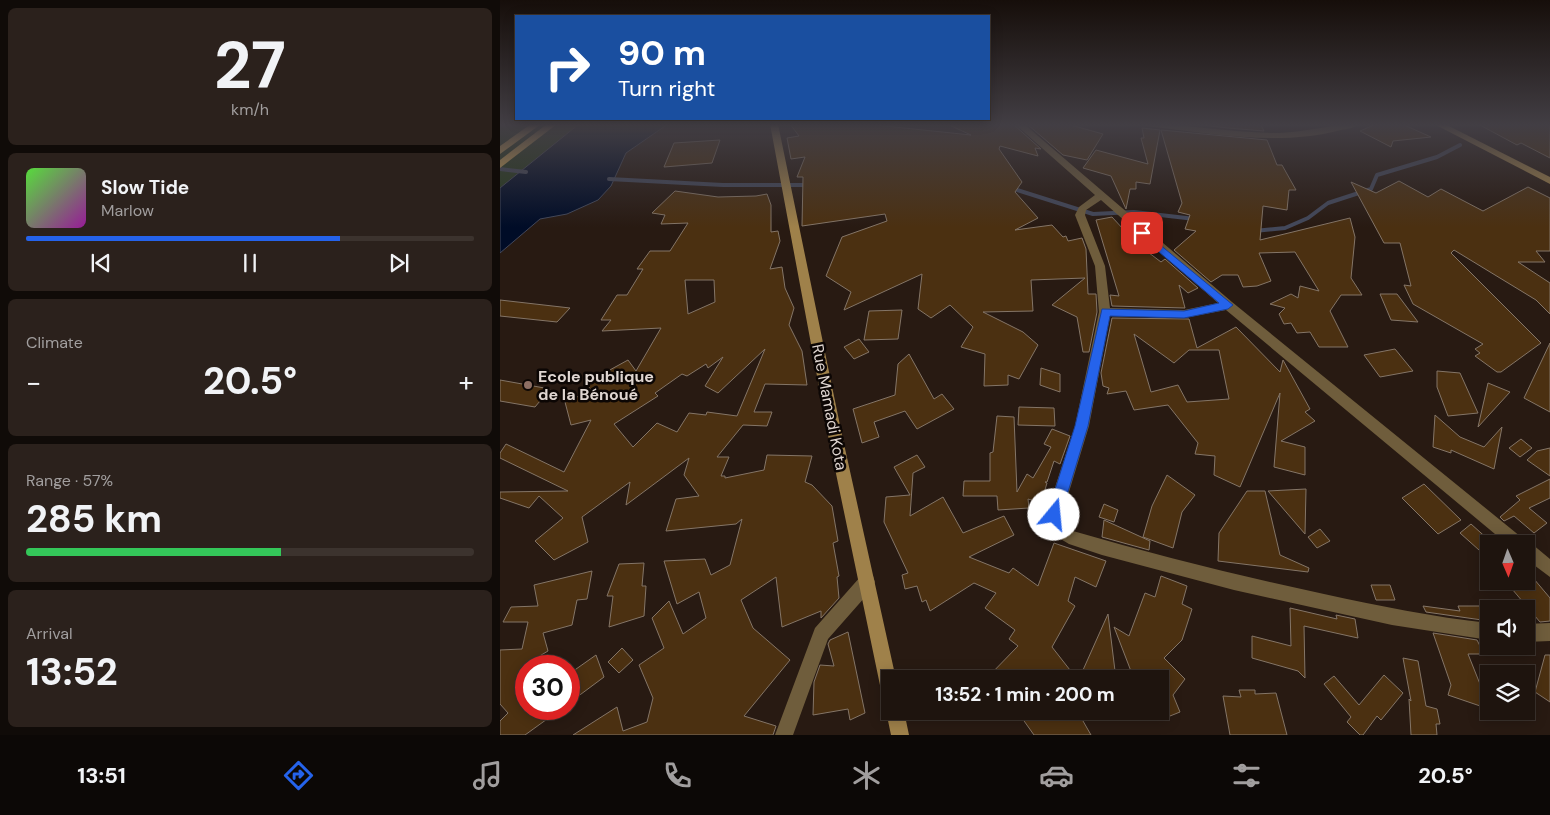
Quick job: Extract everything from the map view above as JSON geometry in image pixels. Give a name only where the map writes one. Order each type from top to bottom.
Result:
[{"type":"main road","name":"Rue Mamadi Kota","points":[[780,158],[886,670]]},
{"type":"main road","points":[[1505,158],[1550,181]]},
{"type":"main road","points":[[1521,158],[1550,173]]},
{"type":"main road","points":[[897,720],[900,735]]},
{"type":"street","points":[[1057,158],[1228,305],[1508,535]]},
{"type":"street","points":[[1100,196],[1082,209],[1080,215],[1100,266],[1105,312],[1082,426],[1054,515],[1059,530],[1069,537],[1150,562],[1227,581],[1444,628],[1480,631]]},
{"type":"street","points":[[1105,312],[1184,314],[1228,305]]},
{"type":"street","points":[[1535,556],[1550,569]]},
{"type":"street","points":[[784,735],[821,634],[867,582]]},
{"type":"street","points":[[1535,633],[1550,632]]},
{"type":"green space","points":[[500,158],[537,158],[500,188]]},
{"type":"water","points":[[537,158],[624,158],[611,186],[598,200],[567,214],[540,219],[500,253],[500,188]]},
{"type":"building","points":[[668,158],[714,158],[712,163],[664,167]]},
{"type":"building","points":[[804,158],[1005,158],[1022,182],[1015,192],[1038,218],[1015,230],[1052,225],[1063,237],[1066,236],[1068,241],[1082,238],[1086,249],[1088,294],[1096,294],[1097,312],[1089,352],[1083,352],[1077,317],[1052,305],[1085,278],[1031,280],[1033,311],[983,312],[1023,332],[1038,345],[1019,379],[1008,375],[1008,385],[984,386],[985,354],[961,347],[973,327],[950,305],[931,318],[918,309],[922,274],[844,310],[851,292],[826,276],[842,237],[887,221],[885,214],[802,226],[803,177],[797,177]]},
{"type":"building","points":[[1090,158],[1127,158],[1148,164],[1146,158],[1155,158],[1150,184],[1136,182],[1136,189],[1130,189],[1126,209],[1111,176],[1083,168]]},
{"type":"building","points":[[1169,158],[1274,158],[1277,165],[1282,165],[1296,190],[1289,190],[1287,210],[1263,206],[1260,240],[1350,218],[1355,237],[1351,278],[1362,295],[1341,295],[1330,311],[1348,347],[1319,347],[1310,332],[1297,333],[1291,323],[1284,324],[1279,314],[1285,308],[1270,304],[1291,294],[1298,298],[1300,286],[1319,291],[1295,252],[1259,253],[1271,281],[1257,286],[1243,287],[1238,275],[1222,275],[1211,282],[1174,250],[1196,231],[1185,229],[1190,215],[1178,212],[1182,203]]},
{"type":"building","points":[[1399,181],[1428,197],[1441,189],[1483,211],[1528,187],[1550,198],[1550,251],[1536,251],[1545,262],[1518,262],[1550,283],[1550,314],[1536,300],[1454,250],[1451,253],[1541,343],[1501,372],[1497,372],[1475,356],[1480,353],[1475,349],[1483,344],[1413,304],[1404,285],[1411,286],[1400,243],[1384,243],[1351,182],[1376,193]]},
{"type":"building","points":[[675,191],[718,197],[767,194],[771,205],[771,232],[778,231],[780,241],[770,269],[782,267],[785,288],[794,308],[789,325],[802,351],[807,385],[765,384],[754,412],[772,412],[767,426],[743,425],[717,457],[729,457],[721,476],[725,476],[725,478],[764,470],[767,455],[812,456],[805,482],[812,485],[832,506],[838,541],[833,543],[839,576],[837,577],[839,598],[821,618],[821,611],[782,627],[776,577],[741,600],[753,628],[790,660],[744,716],[776,726],[773,735],[573,735],[617,707],[623,731],[647,722],[653,698],[639,665],[664,648],[652,618],[669,601],[683,634],[706,618],[699,592],[677,604],[664,561],[705,559],[711,575],[730,565],[742,519],[736,524],[666,531],[676,499],[699,496],[684,475],[689,458],[626,505],[630,482],[582,517],[588,542],[554,560],[535,541],[563,518],[539,496],[529,508],[500,498],[500,492],[568,491],[500,458],[500,453],[506,444],[564,472],[591,420],[571,425],[565,402],[584,394],[595,396],[586,383],[628,360],[636,371],[661,328],[602,331],[611,320],[601,320],[617,295],[627,295],[643,269],[637,269],[650,251],[670,251],[688,223],[661,224],[665,215],[652,213]],"holes":[[[685,280],[714,280],[715,302],[688,314]],[[765,349],[737,416],[707,412],[706,415],[689,413],[677,432],[657,423],[633,447],[614,424],[658,396],[655,393],[682,374],[687,376],[706,364],[708,368],[723,357],[705,386],[718,393]]]},
{"type":"building","points":[[1112,217],[1136,243],[1161,262],[1165,259],[1198,288],[1188,293],[1179,285],[1185,308],[1112,306],[1110,295],[1119,296],[1096,220]]},
{"type":"building","points":[[1380,294],[1397,294],[1418,322],[1391,320]]},
{"type":"building","points":[[500,300],[570,308],[557,322],[500,316]]},
{"type":"building","points":[[902,310],[898,339],[864,340],[869,311]]},
{"type":"building","points":[[1112,318],[1189,319],[1197,348],[1236,327],[1280,372],[1283,360],[1310,409],[1305,412],[1315,421],[1281,441],[1305,447],[1305,475],[1274,467],[1280,393],[1240,487],[1214,475],[1215,456],[1195,454],[1198,443],[1168,405],[1134,410],[1126,391],[1107,394],[1109,388],[1103,386],[1101,373]],"holes":[[[1134,334],[1174,363],[1189,350],[1219,350],[1229,399],[1187,402],[1178,385],[1151,392]]]},
{"type":"building","points":[[859,339],[869,352],[854,359],[844,347]]},
{"type":"building","points":[[1550,343],[1550,412],[1524,398]]},
{"type":"building","points":[[1395,349],[1413,371],[1380,377],[1364,355]]},
{"type":"building","points":[[909,354],[934,399],[942,394],[954,409],[917,429],[905,411],[874,422],[879,437],[862,443],[853,409],[895,395],[898,364]]},
{"type":"building","points":[[1041,368],[1060,374],[1060,392],[1040,385]]},
{"type":"building","points":[[1437,371],[1460,373],[1478,413],[1448,416],[1437,387]]},
{"type":"building","points":[[500,380],[550,389],[535,407],[500,401]]},
{"type":"building","points":[[1488,383],[1510,392],[1478,427]]},
{"type":"building","points":[[1019,407],[1054,408],[1055,426],[1018,425]]},
{"type":"building","points":[[1435,415],[1460,437],[1484,447],[1502,427],[1494,469],[1451,450],[1451,453],[1433,447]]},
{"type":"building","points":[[997,416],[1014,417],[1017,492],[1027,474],[1033,478],[1051,447],[1044,444],[1052,429],[1070,436],[1060,464],[1054,461],[1047,482],[1045,482],[1047,483],[1041,503],[1028,499],[1029,508],[998,510],[997,496],[963,496],[964,481],[990,481],[990,453],[993,452]]},
{"type":"building","points":[[1521,439],[1532,448],[1520,457],[1509,448]]},
{"type":"building","points":[[1550,448],[1550,476],[1527,460],[1537,451]]},
{"type":"building","points":[[917,455],[925,467],[913,473],[910,516],[943,497],[963,533],[1004,516],[1014,535],[969,557],[1009,573],[1013,568],[1038,586],[1054,543],[1106,561],[1096,587],[1075,577],[1068,601],[1075,606],[1052,647],[1070,670],[995,670],[1018,646],[1009,639],[1015,630],[985,608],[996,593],[974,583],[930,611],[926,600],[922,602],[917,586],[905,589],[902,575],[908,573],[884,522],[886,497],[910,495],[894,467]]},
{"type":"building","points":[[1167,475],[1195,495],[1182,512],[1173,548],[1143,537],[1152,506]]},
{"type":"building","points":[[1550,479],[1550,498],[1529,508],[1547,523],[1534,533],[1514,516],[1504,521],[1500,517],[1520,500],[1516,496]]},
{"type":"building","points":[[1424,484],[1461,520],[1438,534],[1402,498]]},
{"type":"building","points":[[1306,489],[1305,534],[1268,491]]},
{"type":"building","points":[[1247,491],[1265,491],[1280,555],[1309,568],[1308,572],[1218,561],[1219,533]]},
{"type":"building","points":[[1104,504],[1118,510],[1114,522],[1099,517]]},
{"type":"building","points":[[1104,520],[1150,541],[1149,550],[1102,537]]},
{"type":"building","points":[[1471,524],[1483,535],[1480,535],[1480,549],[1479,550],[1460,533]]},
{"type":"building","points":[[1320,529],[1330,541],[1317,548],[1308,537]]},
{"type":"building","points":[[644,563],[642,586],[646,586],[644,616],[609,627],[613,596],[607,596],[619,564]]},
{"type":"building","points":[[592,571],[587,599],[577,600],[572,625],[543,633],[548,651],[541,655],[515,655],[515,720],[546,720],[525,735],[500,735],[500,721],[508,713],[500,704],[500,650],[522,649],[528,622],[503,622],[511,607],[538,606],[534,585]]},
{"type":"building","points":[[1161,576],[1187,586],[1182,604],[1192,609],[1182,640],[1164,658],[1185,679],[1173,695],[1180,712],[1169,716],[1169,670],[1131,670],[1114,627],[1129,636],[1145,593],[1155,597]]},
{"type":"building","points":[[1535,580],[1550,598],[1550,621],[1540,622],[1535,616],[1535,600],[1521,600],[1513,590],[1535,590]]},
{"type":"building","points":[[1371,585],[1390,585],[1395,600],[1376,600]]},
{"type":"building","points":[[1423,606],[1460,611],[1458,606],[1480,606],[1480,620],[1426,612]]},
{"type":"building","points":[[1290,608],[1337,619],[1336,615],[1355,619],[1358,638],[1304,626],[1305,678],[1298,671],[1252,658],[1252,636],[1291,646]]},
{"type":"building","points":[[1108,614],[1115,670],[1083,670]]},
{"type":"building","points":[[848,632],[865,713],[850,720],[848,709],[813,715],[814,682],[820,665],[834,666],[828,644],[830,640]]},
{"type":"building","points":[[1433,633],[1477,640],[1480,646],[1480,654],[1468,654],[1480,684],[1480,706],[1448,695],[1451,685]]},
{"type":"building","points":[[622,648],[633,660],[619,673],[608,662]]},
{"type":"building","points":[[596,655],[604,677],[580,695],[580,666]]},
{"type":"building","points":[[1545,655],[1550,655],[1550,702],[1535,692]]},
{"type":"building","points":[[1403,658],[1418,661],[1426,706],[1437,709],[1440,724],[1436,724],[1437,735],[1411,735],[1409,699],[1411,701]]},
{"type":"building","points":[[1384,675],[1403,693],[1381,720],[1377,716],[1363,735],[1360,735],[1347,722],[1351,717],[1324,684],[1334,676],[1359,705]]},
{"type":"building","points":[[1239,690],[1255,690],[1255,694],[1276,693],[1287,735],[1230,735],[1223,696],[1241,697]]},
{"type":"building","points":[[1023,720],[1082,720],[1091,735],[1034,735]]},
{"type":"waterway","points":[[1254,231],[1285,228],[1308,218],[1328,203],[1371,189],[1377,175],[1433,158]]},
{"type":"waterway","points":[[500,169],[526,172]]},
{"type":"waterway","points":[[609,179],[723,185],[808,185]]},
{"type":"waterway","points":[[1011,188],[1093,214],[1134,212],[1195,219]]},
{"type":"place","name":"Ecole publique de la Bénoué","points":[[528,385]]},
{"type":"route","points":[[1054,515],[1082,426],[1105,312],[1148,315],[1184,314],[1210,311],[1228,305],[1142,233]]}]
